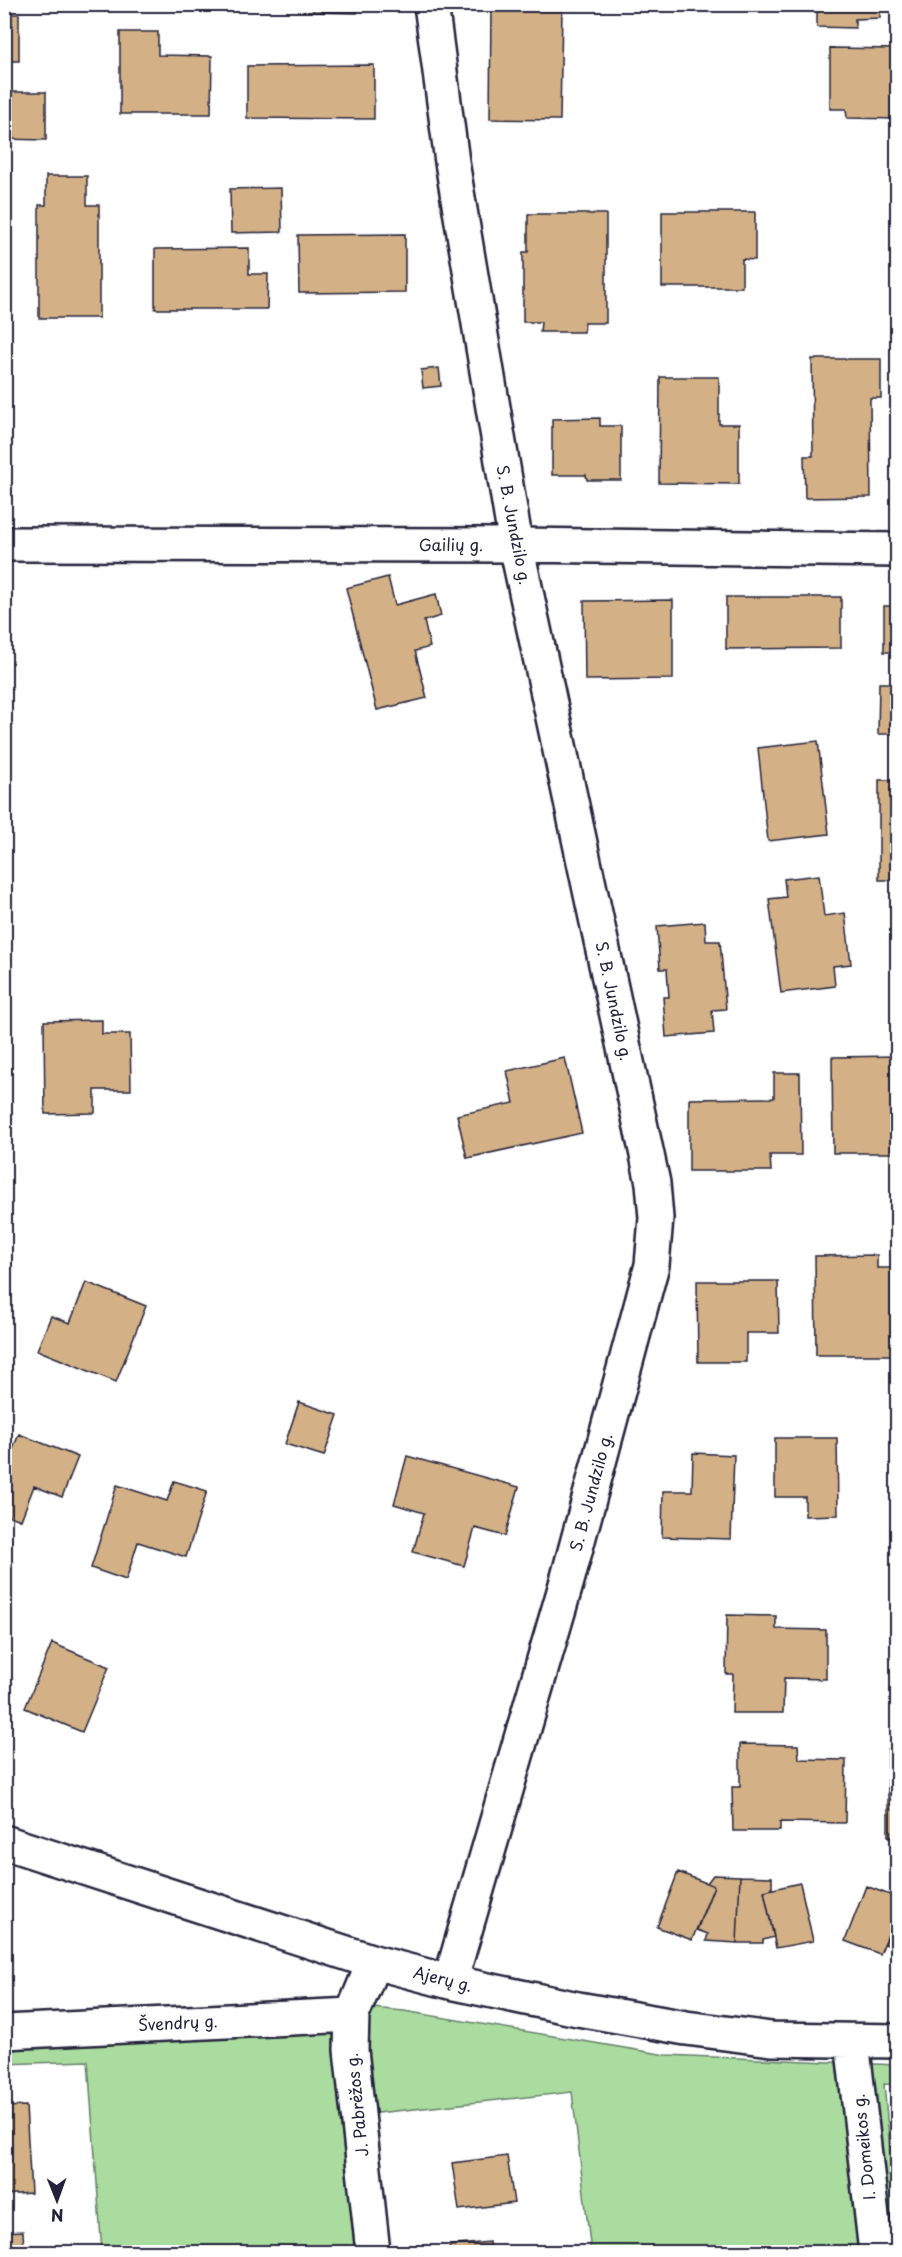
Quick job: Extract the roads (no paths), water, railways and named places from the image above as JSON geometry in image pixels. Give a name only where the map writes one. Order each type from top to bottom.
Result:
[{"type":"street","name":"S. B. Jundzilo g.","points":[[431,4],[452,162],[516,545],[653,1183],[656,1218],[652,1265],[567,1581],[450,1982]]},
{"type":"street","name":"Gailių g.","points":[[4,544],[516,545],[897,550]]},
{"type":"street","name":"Ajerų g.","points":[[4,1842],[374,1962],[450,1982],[578,2009],[686,2028],[771,2039],[897,2041]]},
{"type":"street","name":"J. Pabrėžos g.","points":[[373,2253],[351,2050],[352,2014],[374,1962]]},
{"type":"street","name":"Švendrų g.","points":[[4,2032],[352,2014]]},
{"type":"street","name":"I. Domeikos g.","points":[[852,2041],[876,2253]]}]
